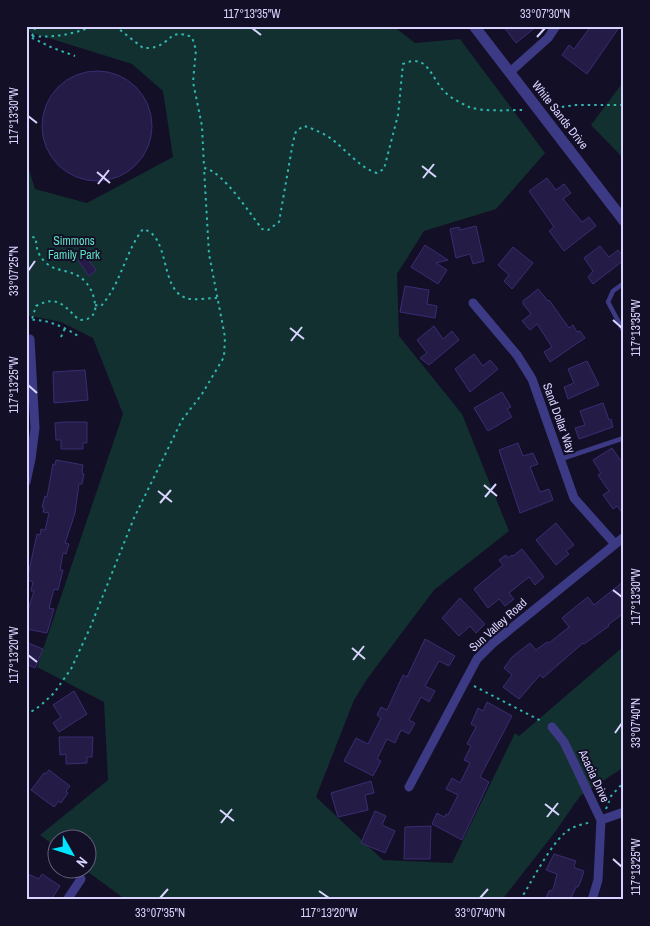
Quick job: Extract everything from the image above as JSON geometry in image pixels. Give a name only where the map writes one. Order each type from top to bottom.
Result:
[{"type":"street","name":"White Sands Drive","points":[[474,26],[624,221]]},
{"type":"street","points":[[510,72],[548,38],[556,26]]},
{"type":"street","name":"Sand Dollar Way","points":[[473,303],[517,355],[532,379],[574,498],[615,544]]},
{"type":"street","points":[[26,482],[32,460],[35,428],[30,339]]},
{"type":"street","name":"Sun Valley Road","points":[[409,787],[477,659],[492,644],[624,537]]},
{"type":"street","name":"Acacia Drive","points":[[552,727],[564,742],[601,820],[598,880],[592,900]]},
{"type":"street","points":[[601,820],[624,812]]},
{"type":"street","points":[[67,900],[82,879]]},
{"type":"lane","points":[[624,283],[613,291],[608,302],[624,332]]},
{"type":"lane","points":[[560,459],[624,438]]},
{"type":"path","points":[[32,36],[36,26]]},
{"type":"path","points":[[26,35],[52,38],[77,33],[94,26]]},
{"type":"path","points":[[26,715],[40,706],[54,693],[71,669],[90,628],[134,518],[182,420],[202,394],[224,357],[225,337],[208,254],[202,126],[193,82],[196,50],[192,37],[182,33],[173,34],[157,47],[143,48],[115,26]]},
{"type":"path","points":[[32,36],[53,48],[75,56]]},
{"type":"path","points":[[204,168],[211,169],[231,188],[262,229],[268,230],[278,222],[293,142],[296,131],[304,126],[332,139],[368,170],[378,173],[384,169],[398,115],[403,64],[410,61],[421,62],[431,71],[444,92],[472,108],[500,111],[524,110]]},
{"type":"path","points":[[557,111],[561,107],[576,105],[624,105]]},
{"type":"path","points":[[95,306],[101,306],[113,291],[137,237],[143,228],[149,230],[157,240],[174,290],[187,299],[217,298]]},
{"type":"path","points":[[26,235],[36,238],[36,247],[40,256],[47,264],[73,273],[82,279],[93,294],[95,306],[91,317],[86,320],[80,320],[62,303],[44,302],[36,306],[32,319]]},
{"type":"path","points":[[26,320],[32,319],[58,325],[78,336]]},
{"type":"path","points":[[61,337],[65,328]]},
{"type":"path","points":[[465,681],[552,727]]},
{"type":"path","points":[[520,900],[551,848],[571,828],[601,820],[611,796],[624,782]]},
{"type":"green space","name":"Simmons Family Park","points":[[26,26],[393,26],[415,43],[460,39],[545,153],[496,209],[424,231],[397,274],[399,336],[462,414],[509,531],[434,590],[367,679],[354,700],[316,797],[383,860],[452,863],[515,733],[519,736],[624,646],[624,767],[580,796],[555,832],[502,900],[126,900],[96,878],[98,878],[98,828],[49,828],[108,780],[104,702],[37,667],[123,414],[93,338],[61,322],[31,316],[26,317],[26,160],[35,189],[87,203],[173,157],[163,91],[132,64],[26,31]]},
{"type":"green space","points":[[624,81],[624,159],[591,125]]},
{"type":"green space","points":[[48,829],[48,841],[40,835]]},
{"type":"building","points":[[503,26],[537,26],[516,43]]},
{"type":"building","points":[[591,26],[620,26],[587,74],[562,55],[569,45],[574,49]]},
{"type":"building","points":[[97,71],[118,75],[136,87],[148,105],[152,126],[148,147],[136,165],[118,177],[97,181],[76,177],[58,165],[46,147],[42,126],[46,105],[58,87],[76,75]]},
{"type":"building","points":[[547,178],[556,190],[564,184],[571,193],[563,199],[582,222],[589,217],[596,226],[564,251],[549,231],[554,227],[529,191]]},
{"type":"building","points":[[476,226],[484,261],[473,264],[470,254],[456,258],[450,229],[459,227],[460,230]]},
{"type":"building","points":[[425,245],[448,260],[436,263],[447,270],[438,284],[411,267]]},
{"type":"building","points":[[600,246],[609,257],[618,250],[624,257],[624,260],[593,284],[588,277],[593,271],[584,258]]},
{"type":"building","points":[[513,247],[533,263],[512,289],[504,281],[509,275],[498,265]]},
{"type":"building","points":[[85,255],[96,270],[89,276],[78,260]]},
{"type":"building","points":[[405,286],[429,290],[427,304],[437,306],[435,318],[400,312]]},
{"type":"building","points":[[538,289],[549,300],[569,328],[573,325],[577,332],[580,331],[585,338],[550,362],[544,352],[552,347],[537,324],[530,330],[522,321],[531,314],[523,304],[523,301]]},
{"type":"building","points":[[434,326],[443,339],[452,331],[459,340],[429,365],[420,358],[427,353],[417,340]]},
{"type":"building","points":[[474,354],[483,366],[490,360],[498,369],[470,392],[455,369]]},
{"type":"building","points":[[587,361],[599,385],[568,399],[564,387],[574,383],[568,369]]},
{"type":"building","points":[[85,370],[88,400],[54,403],[53,372]]},
{"type":"building","points":[[502,392],[511,407],[507,409],[512,417],[488,431],[474,408]]},
{"type":"building","points":[[603,403],[613,427],[579,439],[575,428],[585,425],[580,411]]},
{"type":"building","points":[[87,422],[87,443],[83,443],[83,449],[61,449],[61,440],[56,440],[55,423]]},
{"type":"building","points":[[518,443],[523,456],[533,453],[538,464],[530,467],[540,492],[549,489],[553,500],[520,513],[499,450]]},
{"type":"building","points":[[612,448],[621,461],[624,460],[624,515],[617,506],[613,509],[603,495],[609,491],[598,475],[601,473],[593,460]]},
{"type":"building","points":[[56,460],[83,465],[82,473],[84,474],[82,484],[79,484],[75,513],[65,543],[69,544],[66,554],[63,553],[60,570],[63,570],[58,590],[54,589],[49,608],[54,609],[47,633],[26,629],[26,617],[34,591],[31,591],[33,582],[28,580],[28,575],[37,534],[40,535],[41,529],[45,530],[49,513],[43,512],[44,507],[42,507],[45,496],[47,497],[53,464],[55,465]]},
{"type":"building","points":[[556,523],[574,545],[566,551],[569,554],[556,565],[536,540]]},
{"type":"building","points":[[522,549],[544,577],[535,585],[529,577],[509,593],[514,599],[505,606],[499,599],[488,608],[474,589],[503,565],[499,560],[506,555],[508,558],[513,556]]},
{"type":"building","points":[[624,581],[624,613],[609,626],[583,643],[543,678],[540,675],[519,699],[503,687],[512,675],[504,668],[512,657],[530,643],[536,650],[547,642],[549,643],[569,627],[562,618],[588,597],[594,605]]},
{"type":"building","points":[[460,598],[485,624],[476,633],[470,626],[459,636],[442,618]]},
{"type":"building","points":[[425,639],[455,656],[449,666],[439,661],[425,686],[435,691],[429,702],[421,697],[409,720],[415,723],[409,734],[401,730],[395,743],[387,739],[377,759],[381,761],[373,776],[344,761],[356,738],[368,744],[381,718],[377,715],[381,707],[387,710],[403,675],[407,677]]},
{"type":"building","points":[[26,642],[43,649],[35,668],[26,664]]},
{"type":"building","points":[[74,691],[87,714],[59,732],[53,723],[61,717],[53,705]]},
{"type":"building","points":[[487,702],[512,716],[480,777],[489,782],[462,840],[432,824],[437,813],[444,817],[446,814],[448,815],[458,795],[446,789],[452,778],[460,783],[470,763],[464,760],[471,746],[467,744],[476,727],[471,724],[478,708],[483,711]]},
{"type":"building","points":[[59,737],[93,737],[92,757],[87,757],[87,763],[66,764],[66,754],[60,755]]},
{"type":"building","points":[[49,770],[70,786],[66,791],[68,793],[61,803],[59,801],[54,807],[31,790],[44,773]]},
{"type":"building","points":[[371,781],[374,793],[365,795],[368,810],[338,817],[331,793]]},
{"type":"building","points":[[375,811],[386,816],[382,825],[395,831],[385,853],[361,843]]},
{"type":"building","points":[[431,826],[430,859],[404,859],[405,827]]},
{"type":"building","points":[[554,854],[576,861],[575,868],[584,871],[580,883],[571,898],[575,900],[545,900],[549,891],[553,890],[557,874],[546,870]]},
{"type":"building","points":[[26,873],[39,879],[42,874],[60,886],[51,900],[26,900]]}]
